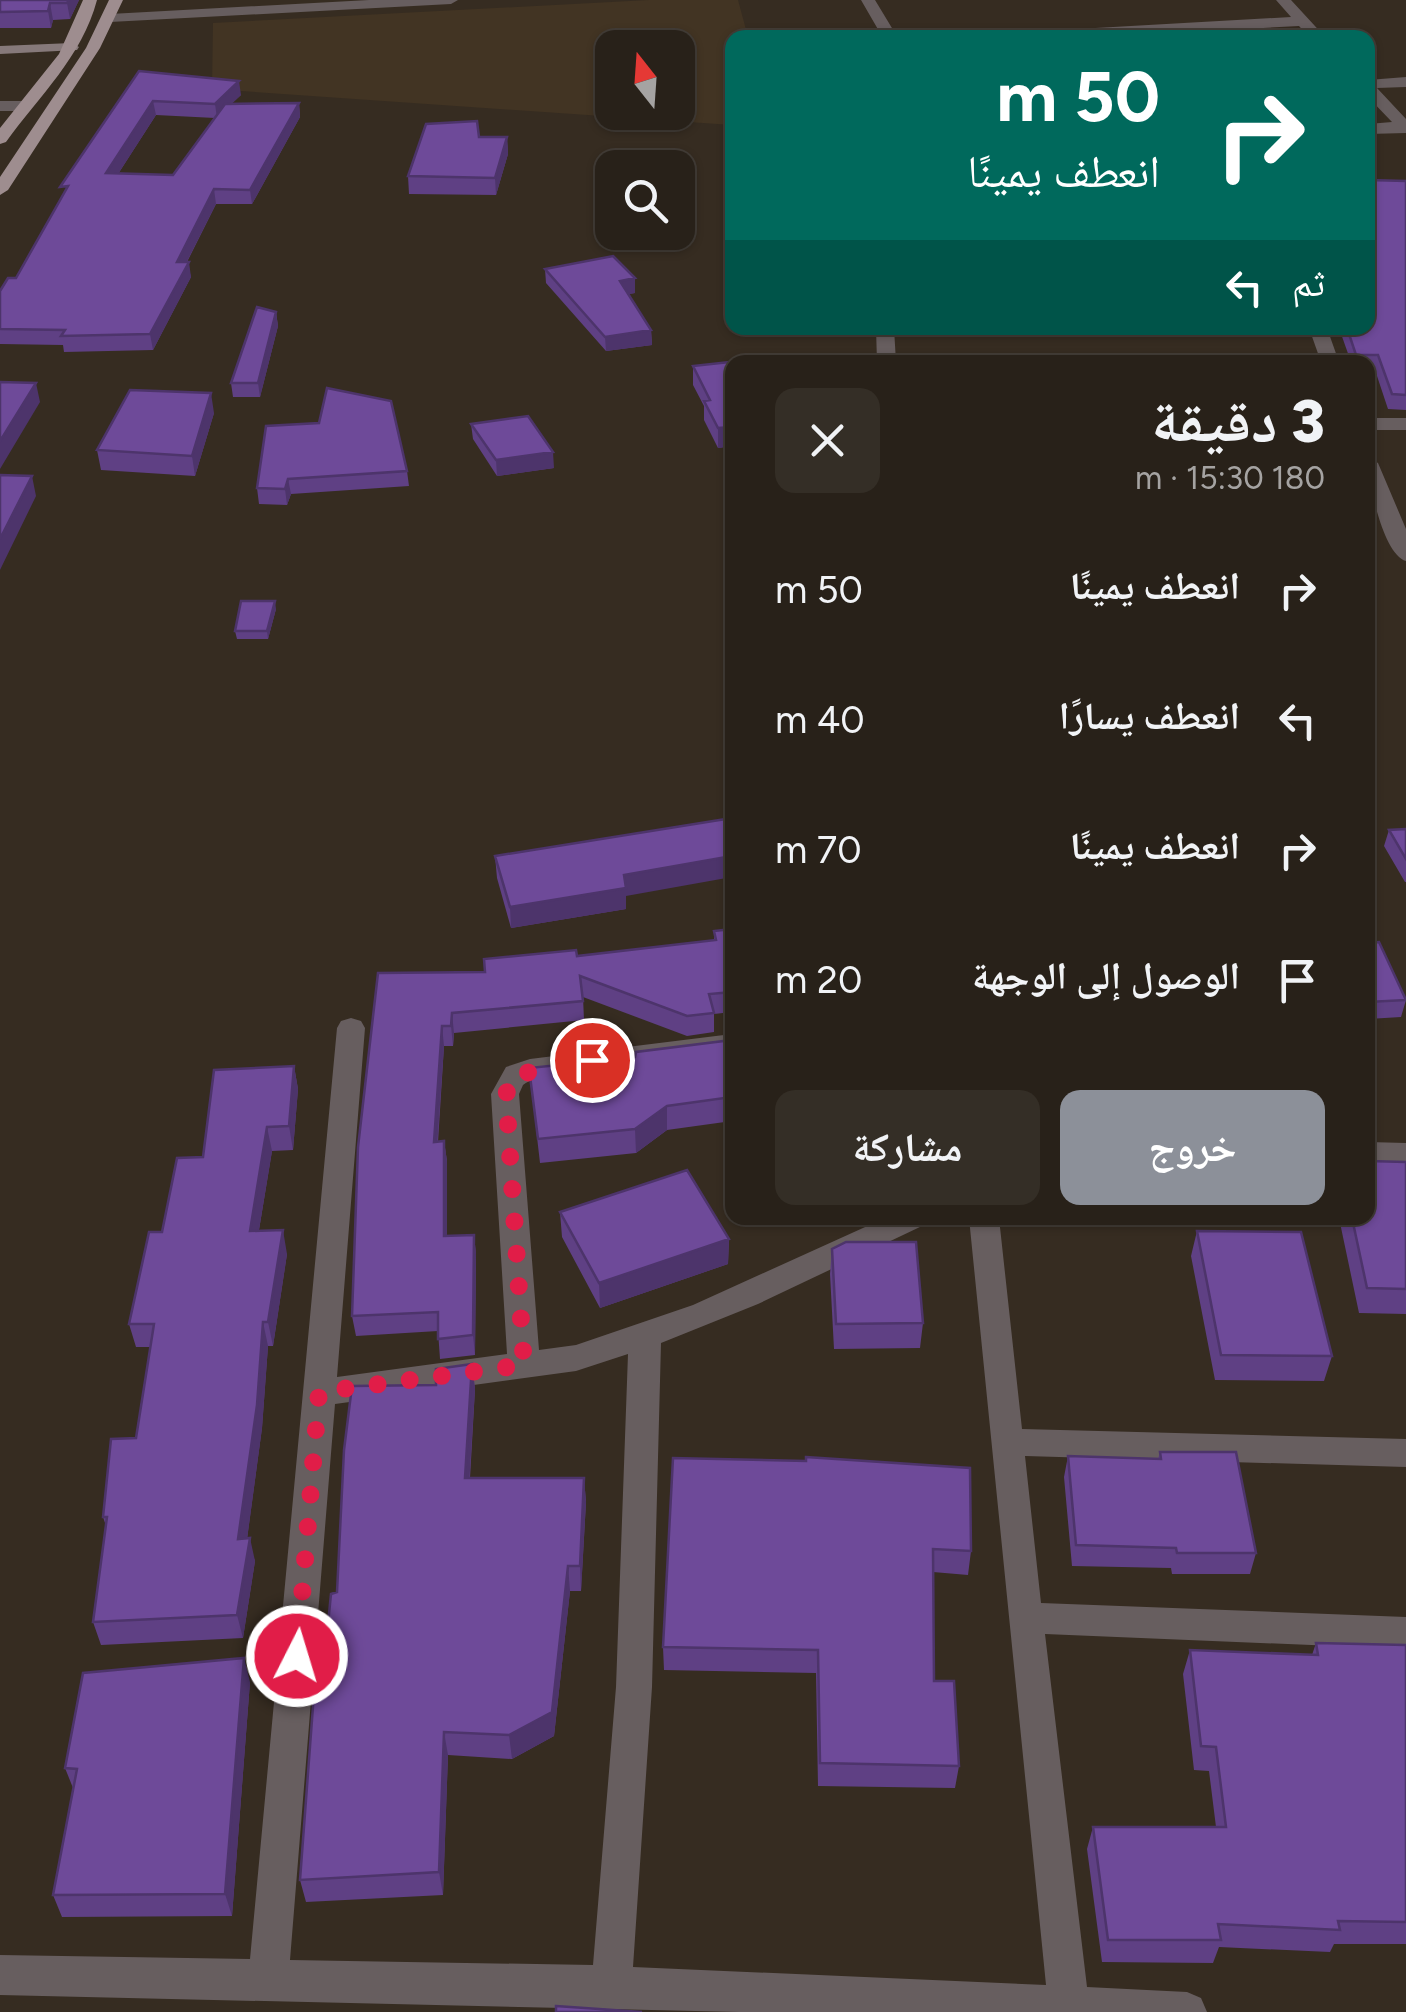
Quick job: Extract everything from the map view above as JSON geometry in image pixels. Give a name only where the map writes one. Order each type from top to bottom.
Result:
[{"type":"main road","points":[[0,139],[72,46],[87,17],[90,0]]},
{"type":"main road","points":[[0,190],[54,112],[110,18],[116,0]]},
{"type":"main road","points":[[0,50],[72,46]]},
{"type":"street","points":[[110,18],[450,0]]},
{"type":"street","points":[[868,0],[886,30]]},
{"type":"street","points":[[1283,0],[1311,30]]},
{"type":"street","points":[[1129,30],[1302,20]]},
{"type":"street","points":[[1375,85],[1406,82]]},
{"type":"street","points":[[1375,94],[1405,127]]},
{"type":"street","points":[[0,106],[22,106]]},
{"type":"street","points":[[1375,128],[1405,127]]},
{"type":"street","points":[[1375,424],[1406,424]]},
{"type":"street","points":[[1375,479],[1406,556]]},
{"type":"street","points":[[268,1980],[351,1028]]},
{"type":"street","points":[[524,1365],[508,1084],[526,1070],[556,1064],[725,1045]]},
{"type":"street","points":[[1375,1153],[1406,1154]]},
{"type":"street","points":[[319,1392],[576,1358],[645,1336],[800,1273],[896,1225]]},
{"type":"street","points":[[985,1225],[1043,1790],[1070,2006]]},
{"type":"street","points":[[611,1986],[634,1687],[645,1336]]},
{"type":"street","points":[[1008,1442],[1406,1453]]},
{"type":"street","points":[[1027,1618],[1406,1633]]},
{"type":"street","points":[[0,1975],[611,1986],[795,2002],[1070,2006],[1187,2012]]},
{"type":"shaded area","points":[[649,0],[738,0],[746,30],[725,30],[725,125],[695,122],[695,30],[595,30],[595,116],[212,89],[213,23]]},
{"type":"building","points":[[0,0],[69,0],[50,3],[48,11],[0,12]]},
{"type":"building","points":[[139,71],[239,81],[215,104],[153,101],[106,173],[173,175],[225,104],[299,103],[250,190],[214,189],[177,262],[189,262],[150,334],[61,336],[65,330],[0,329],[0,291],[8,278],[16,278],[68,186],[60,187]]},
{"type":"building","points":[[477,121],[479,137],[507,137],[495,178],[408,176],[426,124]]},
{"type":"building","points":[[1375,180],[1406,181],[1406,395],[1392,394],[1378,355],[1356,355],[1349,335],[1375,335]]},
{"type":"building","points":[[613,256],[635,278],[620,281],[651,330],[605,337],[545,269]]},
{"type":"building","points":[[257,307],[276,312],[258,383],[231,383]]},
{"type":"building","points":[[725,362],[725,428],[718,428],[704,401],[710,400],[693,366]]},
{"type":"building","points":[[0,382],[36,383],[0,441]]},
{"type":"building","points":[[327,388],[391,401],[407,471],[288,479],[285,489],[257,488],[266,426],[319,423]]},
{"type":"building","points":[[130,390],[211,393],[192,456],[97,450]]},
{"type":"building","points":[[528,416],[553,452],[496,460],[471,424]]},
{"type":"building","points":[[0,475],[32,476],[0,539]]},
{"type":"building","points":[[241,601],[275,601],[267,631],[235,631]]},
{"type":"building","points":[[725,819],[725,857],[624,875],[626,888],[510,907],[495,856]]},
{"type":"building","points":[[1406,829],[1406,859],[1389,830]]},
{"type":"building","points":[[725,930],[725,993],[709,994],[714,1013],[687,1016],[580,976],[583,1001],[452,1013],[451,1026],[442,1026],[434,1142],[444,1141],[444,1236],[474,1235],[473,1335],[438,1339],[438,1312],[352,1316],[358,1147],[378,973],[485,972],[484,959],[576,950],[577,956],[716,940],[714,931]]},
{"type":"building","points":[[1375,942],[1379,942],[1406,1000],[1375,1002]]},
{"type":"building","points":[[725,1041],[725,1098],[667,1106],[635,1129],[538,1139],[529,1068],[635,1057],[636,1052]]},
{"type":"building","points":[[294,1066],[289,1126],[267,1127],[250,1231],[283,1230],[268,1322],[263,1322],[257,1405],[238,1539],[250,1538],[237,1615],[93,1622],[107,1517],[103,1517],[111,1439],[136,1438],[154,1324],[129,1324],[149,1232],[162,1232],[177,1158],[203,1157],[214,1070]]},
{"type":"building","points":[[1375,1161],[1406,1162],[1406,1289],[1367,1288],[1354,1225],[1375,1225]]},
{"type":"building","points":[[687,1170],[729,1239],[599,1283],[560,1212]]},
{"type":"building","points":[[1197,1231],[1301,1232],[1332,1356],[1221,1355]]},
{"type":"building","points":[[846,1242],[916,1242],[923,1323],[836,1324],[832,1249]]},
{"type":"building","points":[[472,1364],[465,1478],[584,1478],[580,1566],[568,1566],[552,1712],[509,1735],[444,1732],[439,1872],[300,1880],[314,1693],[321,1693],[331,1594],[337,1592],[344,1450],[352,1386],[436,1385],[436,1369]]},
{"type":"building","points":[[1160,1452],[1236,1452],[1256,1553],[1177,1553],[1176,1548],[1076,1545],[1068,1456],[1161,1459]]},
{"type":"building","points":[[806,1457],[970,1468],[971,1551],[933,1549],[934,1681],[954,1681],[959,1766],[820,1763],[818,1650],[663,1647],[673,1458],[806,1461]]},
{"type":"building","points":[[1316,1643],[1406,1645],[1406,1922],[1338,1921],[1340,1930],[1218,1924],[1221,1940],[1108,1940],[1093,1827],[1226,1827],[1216,1747],[1201,1746],[1190,1650],[1318,1655]]},
{"type":"building","points":[[244,1658],[225,1894],[53,1895],[77,1769],[65,1768],[83,1673]]},
{"type":"building","points":[[556,2006],[642,2012],[556,2012]]},
{"type":"route","points":[[297,1656],[319,1392],[524,1365],[508,1084],[526,1070],[592,1060]]}]
